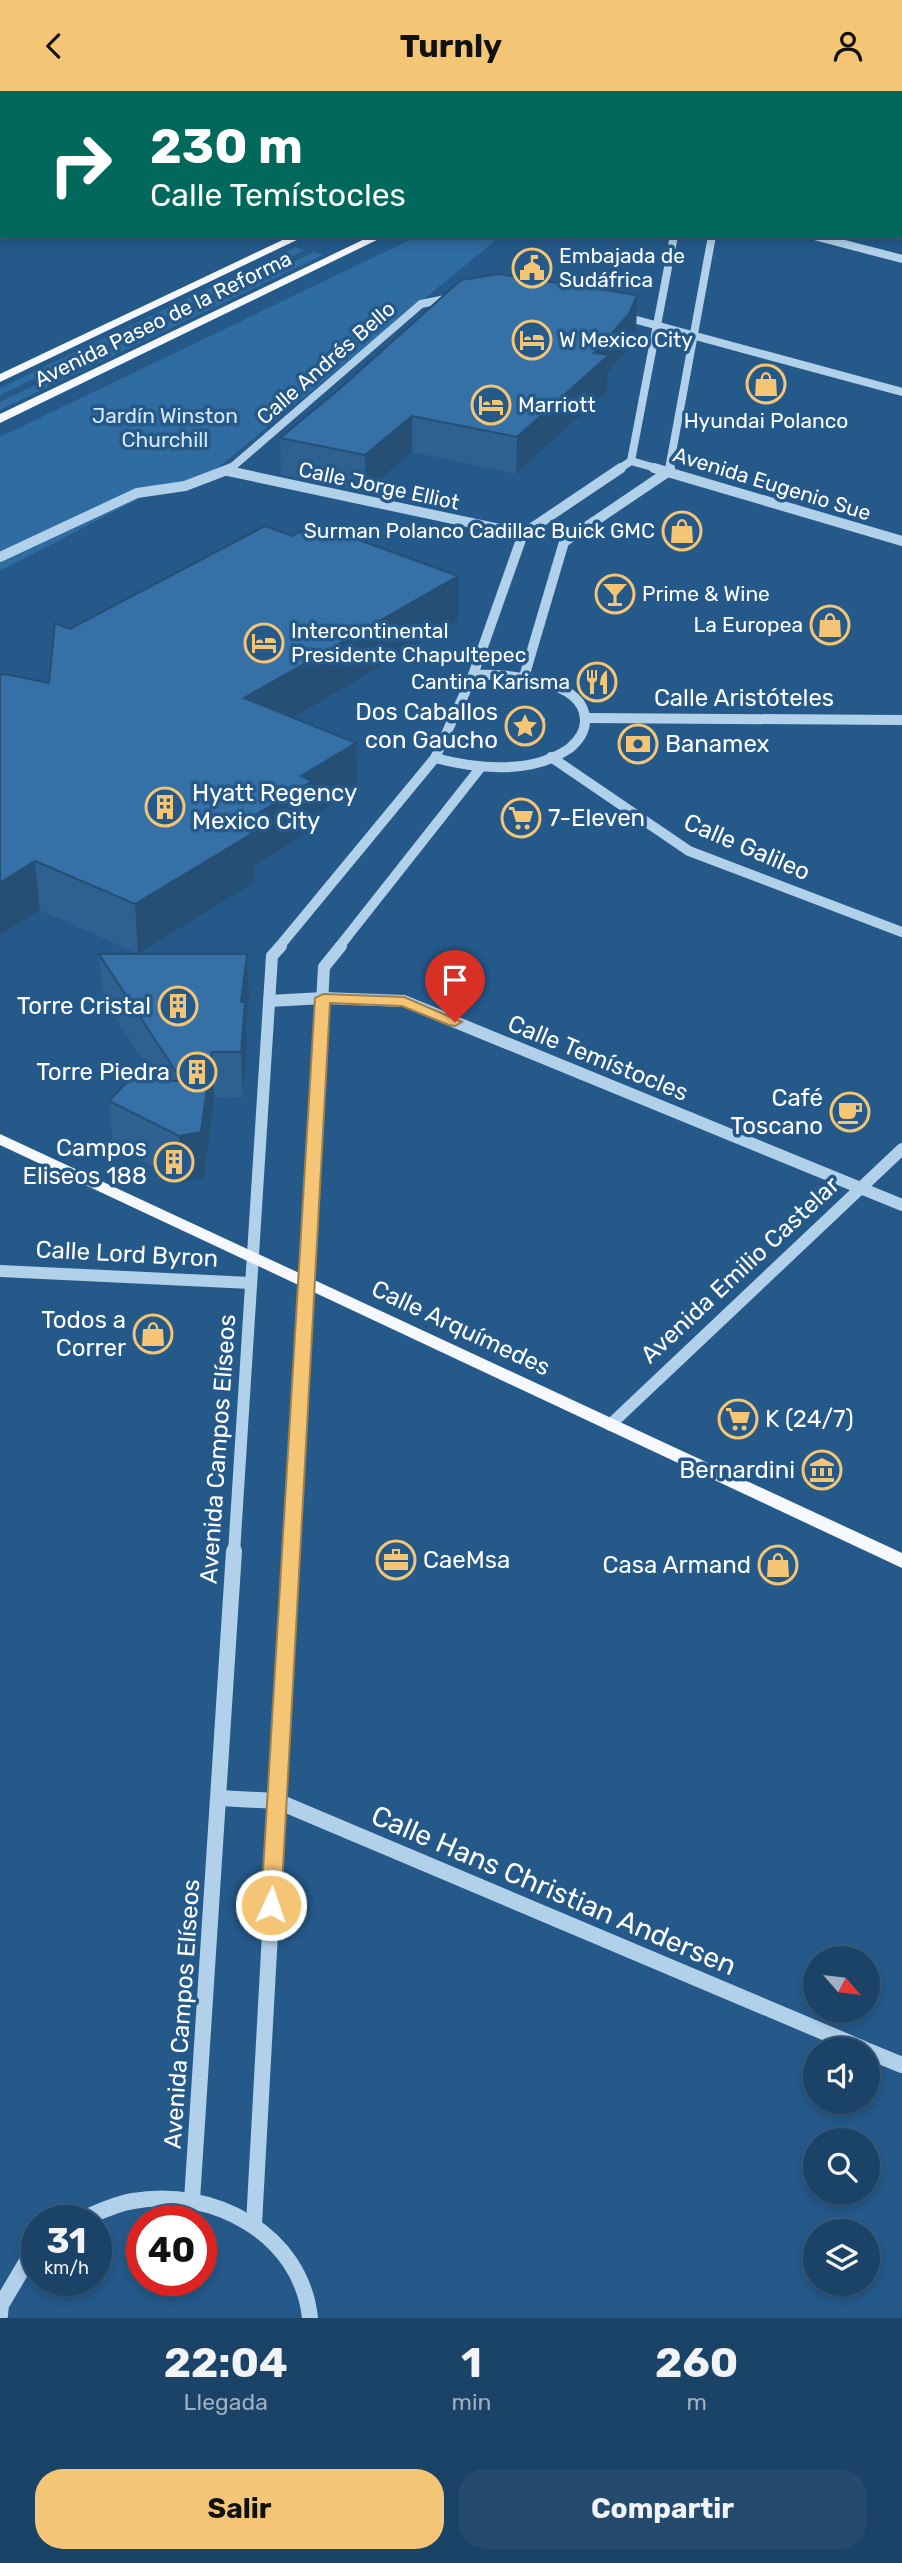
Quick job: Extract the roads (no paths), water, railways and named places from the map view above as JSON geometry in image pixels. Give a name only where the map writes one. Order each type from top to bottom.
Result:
[{"type":"main road","name":"Avenida Paseo de la Reforma","points":[[0,378],[296,238]]},
{"type":"main road","name":"Avenida Paseo de la Reforma","points":[[0,419],[376,238]]},
{"type":"main road","name":"Calle Arquímedes","points":[[0,1139],[902,1561]]},
{"type":"street","points":[[435,758],[481,767],[517,765],[551,757],[579,738],[585,728],[586,717],[574,698],[562,690],[524,677],[473,675],[523,534],[631,461],[674,238]]},
{"type":"street","points":[[524,677],[564,542],[669,471],[712,238]]},
{"type":"street","points":[[822,238],[902,259]]},
{"type":"street","name":"Calle Andrés Bello","points":[[0,557],[137,493],[184,486],[228,471],[421,304],[460,296]]},
{"type":"street","points":[[612,313],[902,392]]},
{"type":"street","name":"Avenida Eugenio Sue","points":[[631,461],[902,541]]},
{"type":"street","name":"Calle Jorge Elliot","points":[[228,471],[523,534]]},
{"type":"street","name":"Avenida Campos Elíseos","points":[[192,2200],[272,956],[435,758],[473,675]]},
{"type":"street","name":"Calle Aristóteles","points":[[586,717],[902,720]]},
{"type":"street","name":"Calle Galileo","points":[[551,757],[689,851],[902,932]]},
{"type":"street","points":[[254,2224],[324,967],[481,767]]},
{"type":"street","name":"Calle Temístocles","points":[[269,1001],[323,998],[404,1001],[902,1205]]},
{"type":"street","name":"Avenida Emilio Castelar","points":[[611,1425],[902,1149]]},
{"type":"street","name":"Calle Lord Byron","points":[[0,1271],[251,1283]]},
{"type":"street","name":"Calle Hans Christian Andersen","points":[[219,1798],[277,1801],[835,2037]]},
{"type":"street","name":"Calle Hans Christian Andersen","points":[[880,2056],[902,2065]]},
{"type":"street","points":[[112,2208],[133,2201],[192,2200],[225,2209],[254,2224],[285,2252],[305,2288],[310,2318]]},
{"type":"street","points":[[0,2308],[21,2272]]},
{"type":"place","name":"Embajada de Sudáfrica","points":[[532,268]]},
{"type":"place","name":"W Mexico City","points":[[532,340]]},
{"type":"place","name":"Hyundai Polanco","points":[[766,384]]},
{"type":"place","name":"Marriott","points":[[491,405]]},
{"type":"place","name":"Surman Polanco Cadillac Buick GMC","points":[[682,531]]},
{"type":"place","name":"Prime & Wine","points":[[615,594]]},
{"type":"place","name":"La Europea","points":[[830,625]]},
{"type":"place","name":"Intercontinental Presidente Chapultepec","points":[[264,643]]},
{"type":"place","name":"Cantina Karisma","points":[[597,682]]},
{"type":"place","name":"Dos Caballos con Gaucho","points":[[525,726]]},
{"type":"place","name":"Banamex","points":[[638,744]]},
{"type":"place","name":"Hyatt Regency Mexico City","points":[[165,807]]},
{"type":"place","name":"7-Eleven","points":[[521,818]]},
{"type":"place","name":"Torre Cristal","points":[[178,1006]]},
{"type":"place","name":"Torre Piedra","points":[[197,1072]]},
{"type":"place","name":"Café Toscano","points":[[850,1112]]},
{"type":"place","name":"Campos Eliseos 188","points":[[174,1162]]},
{"type":"place","name":"Todos a Correr","points":[[153,1334]]},
{"type":"place","name":"K (24/7)","points":[[738,1419]]},
{"type":"place","name":"Bernardini","points":[[822,1470]]},
{"type":"place","name":"CaeMsa","points":[[396,1560]]},
{"type":"place","name":"Casa Armand","points":[[778,1565]]},
{"type":"park label","name":"Jardín Winston Churchill","points":[[165,428]]}]
